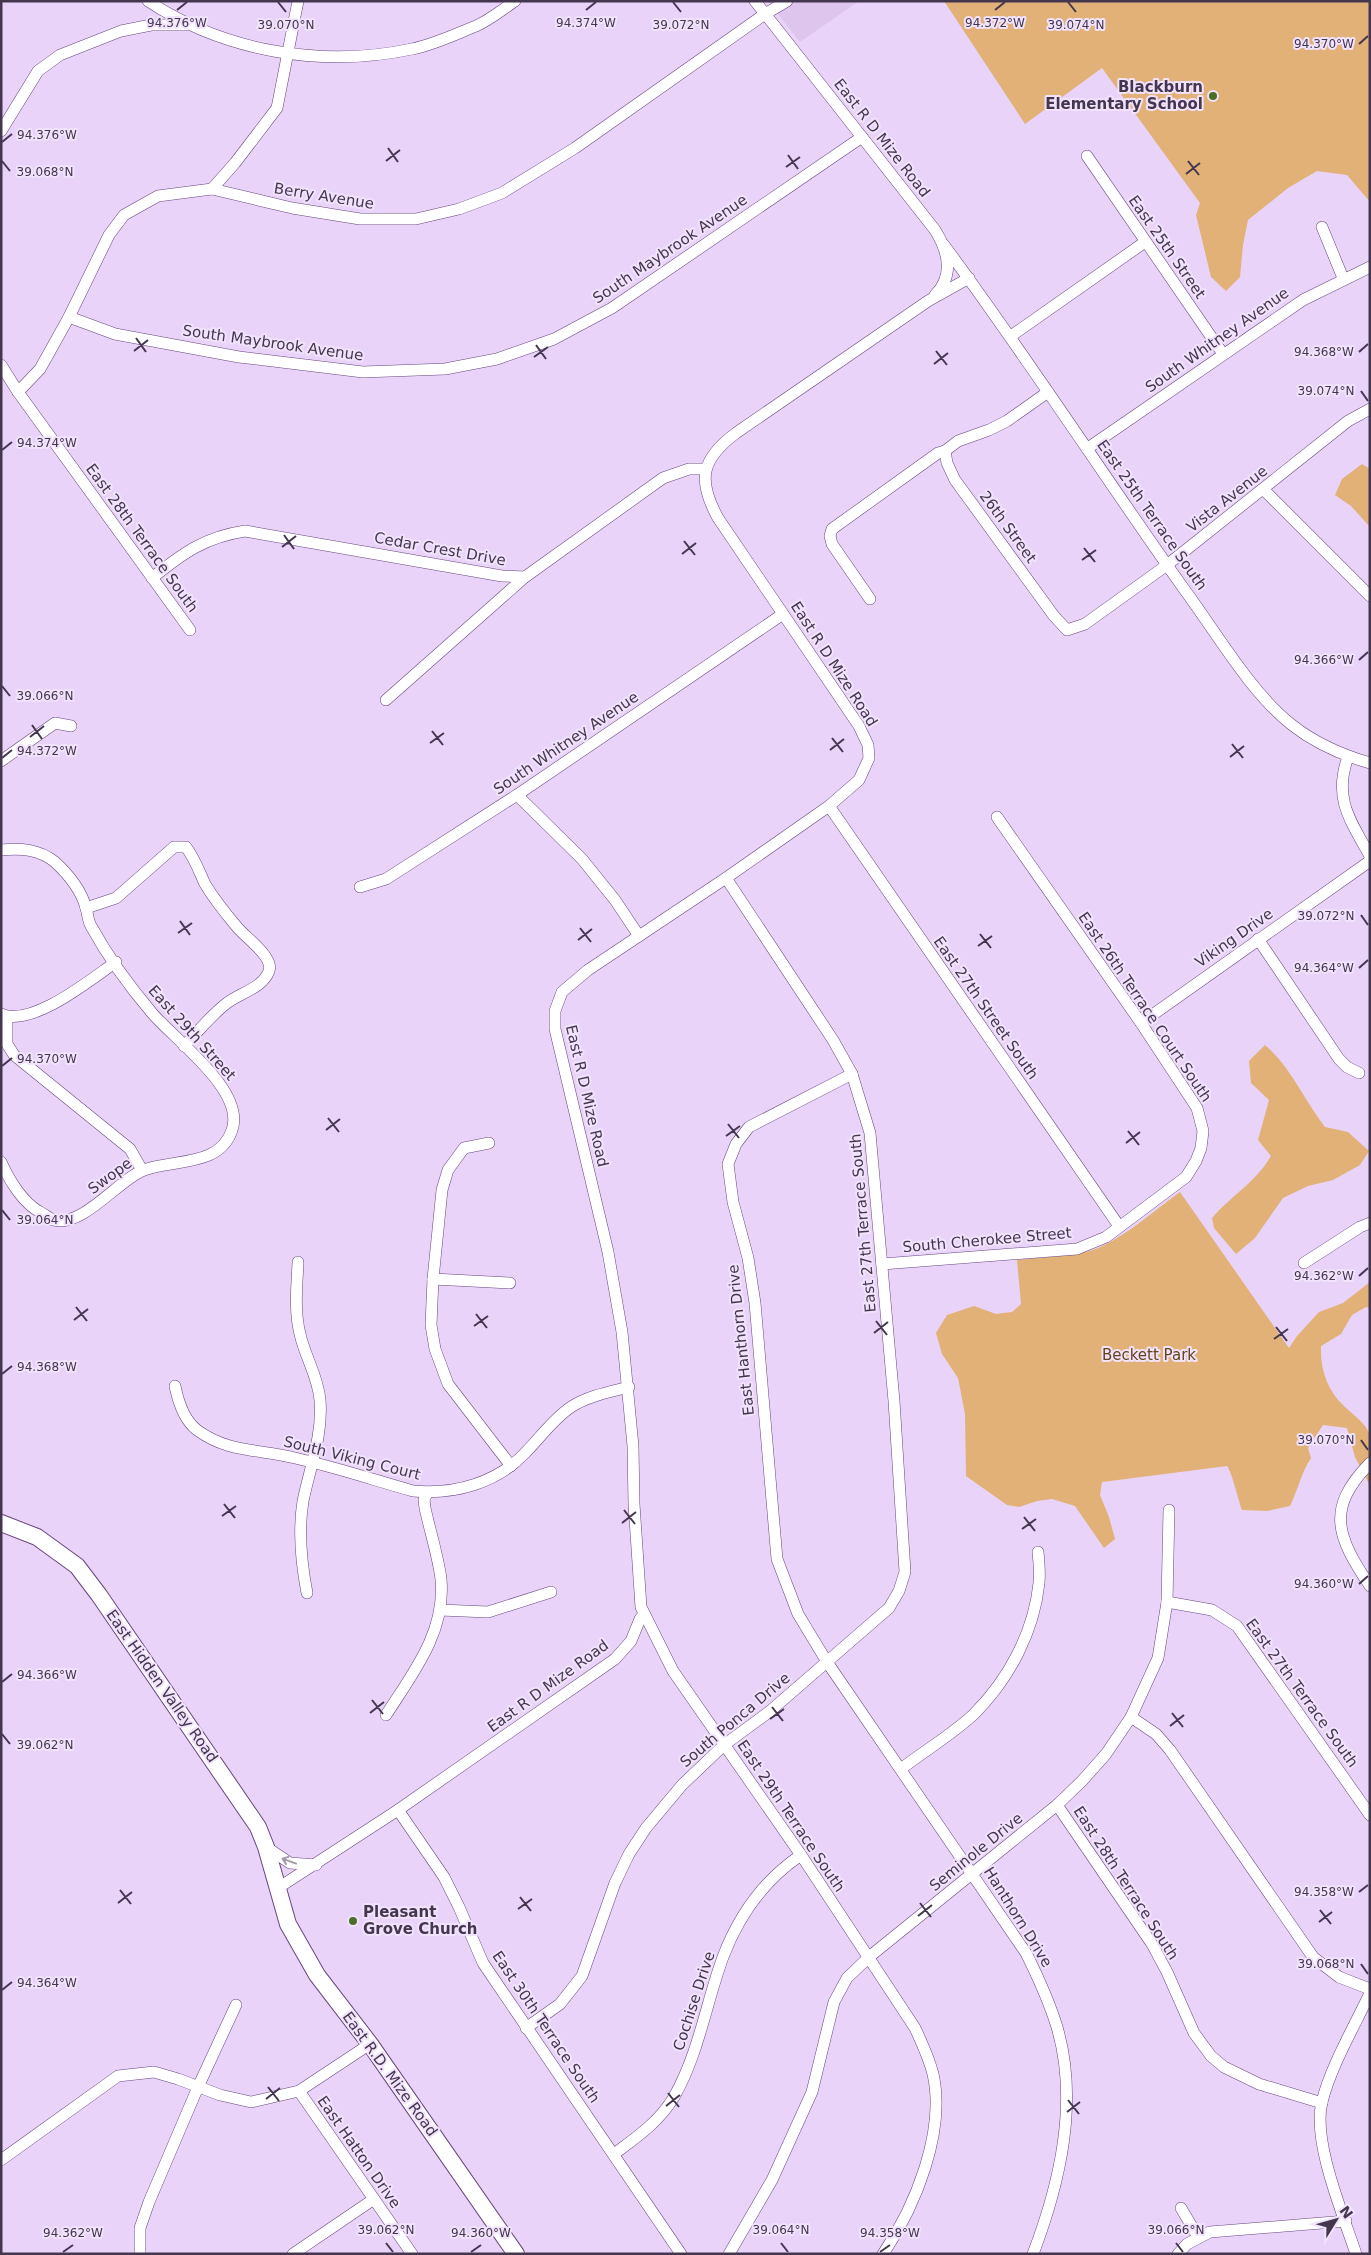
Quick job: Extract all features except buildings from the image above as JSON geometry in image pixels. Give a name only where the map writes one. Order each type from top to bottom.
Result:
[{"type":"main road","name":"East Hidden Valley Road","points":[[1,1523],[37,1537],[77,1566],[99,1595],[258,1827],[278,1888]]},
{"type":"main road","name":"East R.D. Mize Road","points":[[278,1888],[288,1924],[317,1975],[370,2044],[514,2253]]},
{"type":"street","points":[[148,1],[186,25],[249,46],[289,54],[362,56],[413,49],[478,25],[515,1]]},
{"type":"street","points":[[212,189],[235,163],[277,108],[298,1]]},
{"type":"street","name":"East R D Mize Road","points":[[755,1],[862,136],[944,244],[948,259],[945,283],[928,301]]},
{"type":"street","name":"Berry Avenue","points":[[18,392],[40,369],[69,318],[109,235],[124,215],[158,196],[212,189],[292,208],[360,219],[416,219],[459,209],[502,193],[575,148],[786,1]]},
{"type":"street","points":[[1,131],[38,71],[60,55],[78,46],[121,31],[151,25],[186,25]]},
{"type":"street","name":"South Maybrook Avenue","points":[[69,318],[115,334],[239,357],[362,372],[445,368],[497,358],[554,339],[612,308],[862,136]]},
{"type":"street","name":"East 25th Street","points":[[1087,156],[1223,354]]},
{"type":"street","points":[[1322,227],[1343,278]]},
{"type":"street","points":[[1011,336],[1145,242]]},
{"type":"street","name":"East 25th Terrace South","points":[[944,244],[1011,336],[1167,565],[1265,698],[1292,725],[1314,739],[1348,757],[1370,763]]},
{"type":"street","name":"South Whitney Avenue","points":[[1088,448],[1303,300],[1343,278],[1370,267]]},
{"type":"street","name":"East R D Mize Road","points":[[278,1888],[398,1810],[615,1659],[631,1641],[644,1614],[641,1607],[634,1504],[629,1387],[622,1332],[608,1252],[555,1029],[555,1011],[562,992],[588,970],[726,878],[829,806],[859,780],[869,758],[868,744],[859,726],[711,505],[707,494],[705,469],[715,451],[730,437],[928,301],[969,278]]},
{"type":"street","name":"East 28th Terrace South","points":[[1,366],[190,630]]},
{"type":"street","points":[[870,599],[832,544],[830,536],[832,529],[938,453],[945,451],[958,441],[989,430],[1007,421],[1048,392]]},
{"type":"street","name":"Vista Avenue","points":[[1054,616],[1067,630],[1085,624],[1167,565],[1348,422],[1370,409]]},
{"type":"street","name":"26th Street","points":[[945,451],[947,463],[955,480],[1054,616]]},
{"type":"street","name":"Cedar Crest Drive","points":[[152,578],[177,558],[202,543],[222,534],[245,531],[502,576],[525,577],[664,478],[689,469],[705,469]]},
{"type":"street","points":[[1264,490],[1370,596]]},
{"type":"street","points":[[386,700],[525,577]]},
{"type":"street","name":"South Whitney Avenue","points":[[360,887],[386,879],[517,796],[783,614]]},
{"type":"street","points":[[1,760],[55,723],[71,726]]},
{"type":"street","points":[[1348,757],[1341,783],[1342,797],[1348,817],[1370,856]]},
{"type":"street","points":[[517,796],[582,859],[615,900],[639,936]]},
{"type":"street","name":"East 27th Street South","points":[[829,806],[1119,1226]]},
{"type":"street","name":"East 26th Terrace Court South","points":[[997,817],[1197,1108],[1203,1131],[1201,1148],[1196,1161],[1186,1177],[1119,1226]]},
{"type":"street","points":[[1,850],[16,848],[38,852],[54,861],[74,881],[86,908],[116,898],[174,847],[186,847],[196,860],[206,884],[224,912],[244,936],[266,956],[270,962],[270,970],[264,981],[226,1003],[184,1046]]},
{"type":"street","name":"Viking Drive","points":[[1140,1023],[1370,861]]},
{"type":"street","name":"East 27th Terrace South","points":[[726,878],[833,1040],[852,1074],[870,1133],[894,1402],[905,1572],[899,1591],[889,1608],[827,1662]]},
{"type":"street","name":"East 29th Street","points":[[86,908],[92,927],[154,1015],[218,1081],[229,1097],[234,1114],[232,1130]]},
{"type":"street","points":[[1258,939],[1339,1058],[1348,1067],[1359,1073]]},
{"type":"street","points":[[116,962],[70,993],[38,1011],[25,1016],[4,1015],[7,1044],[14,1055],[130,1149],[142,1170]]},
{"type":"street","name":"East Hanthorn Drive","points":[[827,1662],[798,1614],[778,1559],[755,1303],[748,1258],[733,1202],[728,1164],[736,1144],[749,1128],[852,1074]]},
{"type":"street","name":"Swope","points":[[1,1162],[29,1206],[54,1220],[64,1220],[83,1214],[142,1170],[175,1162],[199,1160],[218,1151],[232,1130]]},
{"type":"street","points":[[489,1143],[464,1148],[448,1170],[439,1207],[431,1325],[435,1348],[448,1384],[511,1466]]},
{"type":"street","points":[[1304,1263],[1370,1223]]},
{"type":"street","name":"South Cherokee Street","points":[[882,1264],[1077,1249],[1092,1244],[1119,1226]]},
{"type":"street","points":[[298,1262],[296,1305],[300,1335],[316,1376],[320,1399],[320,1431],[300,1529],[301,1564],[307,1593]]},
{"type":"street","points":[[433,1279],[510,1283]]},
{"type":"street","name":"South Viking Court","points":[[175,1386],[179,1401],[192,1424],[212,1439],[241,1450],[282,1454],[427,1493],[462,1489],[492,1478],[511,1466],[571,1407],[592,1397],[629,1387]]},
{"type":"street","points":[[1370,1463],[1357,1476],[1344,1501],[1340,1521],[1342,1535],[1351,1558],[1370,1586]]},
{"type":"street","points":[[386,1715],[428,1648],[435,1632],[440,1610],[441,1580],[425,1508],[424,1500],[427,1493]]},
{"type":"street","name":"Seminole Drive","points":[[729,2254],[772,2180],[798,2126],[812,2092],[834,2002],[848,1978],[868,1957],[1057,1805],[1106,1754],[1130,1718],[1158,1658],[1167,1602],[1169,1510]]},
{"type":"street","points":[[901,1769],[972,1715],[991,1696],[1006,1674],[1021,1648],[1031,1620],[1039,1582],[1038,1552]]},
{"type":"street","points":[[440,1610],[488,1612],[551,1592]]},
{"type":"street","name":"East 27th Terrace South","points":[[1167,1602],[1212,1610],[1237,1626],[1370,1815]]},
{"type":"street","name":"East 29th Terrace South","points":[[644,1614],[673,1671],[801,1855],[915,2028],[927,2055],[936,2096],[936,2118],[932,2142],[917,2189],[883,2254]]},
{"type":"street","name":"South Ponca Drive","points":[[526,2028],[560,2004],[582,1976],[615,1883],[629,1854],[646,1828],[682,1785],[724,1745],[769,1712],[827,1662]]},
{"type":"street","name":"Hanthorn Drive","points":[[827,1662],[1026,1953],[1043,1987],[1057,2028],[1063,2058],[1066,2102],[1058,2178],[1046,2221],[1033,2254]]},
{"type":"street","points":[[1130,1718],[1156,1734],[1170,1750],[1313,1957],[1339,1977],[1370,1991],[1329,2083],[1322,2103],[1320,2124],[1322,2144],[1356,2254]]},
{"type":"street","name":"East 28th Terrace South","points":[[1057,1805],[1152,1944],[1167,1972],[1194,2033],[1211,2056],[1224,2067],[1259,2084],[1322,2103]]},
{"type":"street","name":"East 30th Terrace South","points":[[398,1810],[444,1877],[483,1963],[682,2254]]},
{"type":"street","points":[[266,1847],[290,1863],[316,1865]]},
{"type":"street","name":"Cochise Drive","points":[[614,2154],[647,2130],[673,2098],[686,2074],[705,2021],[723,1957],[737,1926],[765,1884],[801,1855]]},
{"type":"street","points":[[140,2254],[140,2228],[149,2202],[198,2087],[236,2005]]},
{"type":"street","points":[[1,2160],[118,2076],[154,2072],[220,2096],[251,2102],[298,2091],[370,2044]]},
{"type":"street","name":"East Hatton Drive","points":[[298,2091],[412,2254]]},
{"type":"street","points":[[293,2254],[374,2199]]},
{"type":"street","points":[[1182,2208],[1198,2237]]},
{"type":"street","points":[[1178,2254],[1187,2244],[1210,2232],[1346,2221]]},
{"type":"shaded area","points":[[768,1],[859,1],[800,42]]},
{"type":"green space","name":"Blackburn Elementary School","points":[[944,1],[1370,1],[1370,202],[1347,175],[1317,171],[1288,188],[1248,220],[1240,277],[1226,291],[1211,277],[1196,215],[1200,203],[1102,68],[1025,124]]},
{"type":"green space","points":[[1362,464],[1370,469],[1370,527],[1351,506],[1335,495],[1342,479]]},
{"type":"green space","points":[[1265,1045],[1290,1073],[1325,1127],[1348,1132],[1369,1151],[1360,1165],[1333,1180],[1308,1186],[1283,1198],[1255,1238],[1236,1254],[1214,1228],[1212,1218],[1258,1174],[1271,1156],[1258,1140],[1269,1100],[1251,1083],[1249,1061]]},
{"type":"green space","name":"Beckett Park","points":[[1180,1192],[1289,1348],[1297,1336],[1319,1312],[1343,1303],[1370,1282],[1370,1308],[1366,1307],[1352,1315],[1341,1334],[1321,1346],[1321,1355],[1323,1371],[1333,1393],[1362,1422],[1370,1435],[1370,1486],[1355,1457],[1347,1428],[1323,1425],[1308,1448],[1311,1458],[1290,1506],[1267,1511],[1242,1510],[1227,1466],[1102,1482],[1100,1495],[1115,1539],[1104,1548],[1075,1506],[1052,1499],[1037,1501],[1019,1507],[1007,1505],[966,1476],[965,1414],[958,1378],[942,1354],[936,1333],[947,1315],[974,1306],[996,1314],[1012,1312],[1021,1304],[1017,1260],[1069,1255],[1098,1248],[1123,1235]]},
{"type":"place","name":"Blackburn Elementary School","points":[[1213,96]]},
{"type":"place","name":"Pleasant Grove Church","points":[[353,1921]]}]
